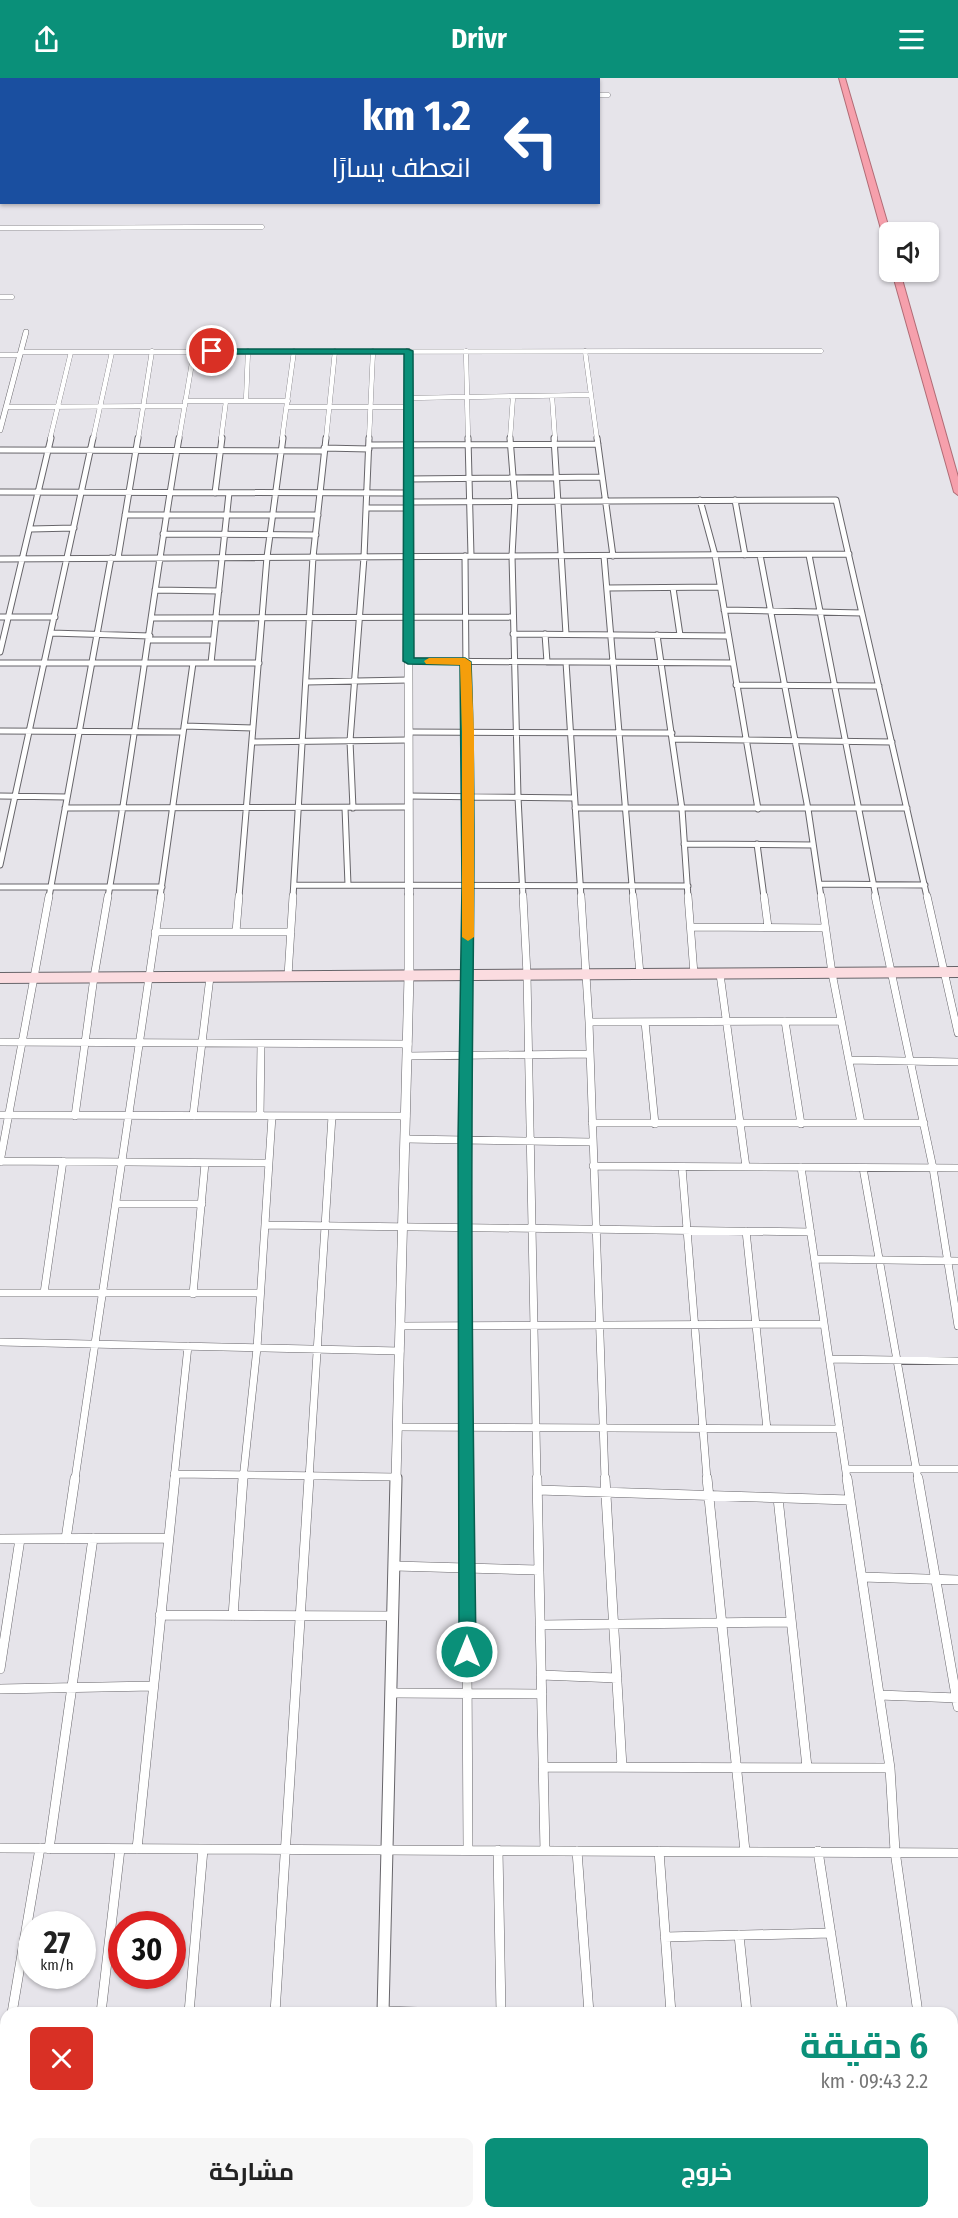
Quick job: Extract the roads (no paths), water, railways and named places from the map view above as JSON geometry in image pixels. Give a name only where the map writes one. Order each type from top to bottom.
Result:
[{"type":"highway","points":[[842,78],[883,222]]},
{"type":"highway","points":[[899,282],[954,462],[958,492]]},
{"type":"main road","points":[[0,978],[958,972]]},
{"type":"street","points":[[600,95],[608,95]]},
{"type":"street","points":[[0,228],[262,227]]},
{"type":"street","points":[[0,297],[12,297]]},
{"type":"street","points":[[0,430],[26,332]]},
{"type":"street","points":[[0,355],[152,351],[821,351]]},
{"type":"street","points":[[152,351],[125,515],[96,634],[0,1161],[269,1163]]},
{"type":"street","points":[[75,1116],[94,977],[124,808],[146,663],[159,558],[194,351]]},
{"type":"street","points":[[246,401],[248,351]]},
{"type":"street","points":[[236,932],[267,557],[294,351]]},
{"type":"street","points":[[288,976],[313,557],[335,351]]},
{"type":"street","points":[[348,885],[350,741],[367,493],[373,351]]},
{"type":"street","points":[[383,2007],[408,1044],[408,351]]},
{"type":"street","points":[[466,351],[470,501],[465,617],[468,732],[468,1056],[465,1140],[468,1850]]},
{"type":"street","points":[[585,351],[613,556]]},
{"type":"street","points":[[0,652],[24,559],[71,352]]},
{"type":"street","points":[[0,865],[112,352]]},
{"type":"street","points":[[4,408],[143,406],[226,401],[329,408],[467,399],[591,395]]},
{"type":"street","points":[[552,396],[560,501],[566,634]]},
{"type":"street","points":[[513,397],[510,444],[515,501],[512,556],[513,633],[518,797],[528,975],[545,1851]]},
{"type":"street","points":[[215,493],[218,450],[226,401]]},
{"type":"street","points":[[0,450],[281,451],[408,445],[598,444]]},
{"type":"street","points":[[408,479],[602,477]]},
{"type":"street","points":[[0,492],[367,493],[408,501]]},
{"type":"street","points":[[211,663],[229,493]]},
{"type":"street","points":[[700,500],[715,555],[758,809]]},
{"type":"street","points":[[735,500],[746,555]]},
{"type":"street","points":[[366,508],[408,501],[836,500],[958,1033]]},
{"type":"street","points":[[125,515],[318,515]]},
{"type":"street","points":[[31,529],[74,528]]},
{"type":"street","points":[[163,534],[316,535]]},
{"type":"street","points":[[0,559],[849,554]]},
{"type":"street","points":[[760,555],[808,809],[832,973],[861,1123]]},
{"type":"street","points":[[809,555],[860,808],[873,885],[933,1168],[958,1326]]},
{"type":"street","points":[[604,556],[640,974]]},
{"type":"street","points":[[607,588],[720,588]]},
{"type":"street","points":[[673,588],[680,635]]},
{"type":"street","points":[[155,590],[219,591]]},
{"type":"street","points":[[724,610],[862,612]]},
{"type":"street","points":[[0,617],[55,617]]},
{"type":"street","points":[[152,618],[513,617]]},
{"type":"street","points":[[51,633],[213,640]]},
{"type":"street","points":[[513,633],[728,636]]},
{"type":"street","points":[[545,634],[547,662]]},
{"type":"street","points":[[657,634],[682,809],[694,974]]},
{"type":"street","points":[[408,661],[733,663]]},
{"type":"street","points":[[566,662],[589,1022],[605,1492],[622,1767]]},
{"type":"street","points":[[0,663],[258,663]]},
{"type":"street","points":[[66,1539],[130,1116],[193,663]]},
{"type":"street","points":[[306,682],[408,680]]},
{"type":"street","points":[[736,685],[879,686]]},
{"type":"street","points":[[0,731],[135,732],[253,728]]},
{"type":"street","points":[[252,742],[350,741],[468,732],[619,733],[746,740],[892,742]]},
{"type":"street","points":[[0,796],[67,797]]},
{"type":"street","points":[[409,796],[574,798]]},
{"type":"street","points":[[65,808],[409,807]]},
{"type":"street","points":[[575,808],[626,810],[907,808]]},
{"type":"street","points":[[684,844],[813,844]]},
{"type":"street","points":[[758,844],[768,927]]},
{"type":"street","points":[[819,884],[925,885]]},
{"type":"street","points":[[294,885],[688,886]]},
{"type":"street","points":[[0,887],[162,887]]},
{"type":"street","points":[[691,927],[825,928]]},
{"type":"street","points":[[155,932],[291,932]]},
{"type":"street","points":[[720,974],[746,1167]]},
{"type":"street","points":[[193,1116],[210,977]]},
{"type":"street","points":[[785,1021],[801,1124]]},
{"type":"street","points":[[589,1022],[841,1021]]},
{"type":"street","points":[[645,1022],[655,1124]]},
{"type":"street","points":[[0,1042],[408,1044]]},
{"type":"street","points":[[260,1116],[261,1044]]},
{"type":"street","points":[[407,1056],[590,1053]]},
{"type":"street","points":[[849,1060],[958,1062]]},
{"type":"street","points":[[0,1115],[406,1116]]},
{"type":"street","points":[[233,1616],[243,1475],[257,1348],[272,1116]]},
{"type":"street","points":[[275,2007],[319,1349],[332,1116]]},
{"type":"street","points":[[591,1123],[924,1123]]},
{"type":"street","points":[[405,1139],[592,1142]]},
{"type":"street","points":[[44,1293],[63,1161]]},
{"type":"street","points":[[193,1294],[206,1162]]},
{"type":"street","points":[[593,1166],[958,1168]]},
{"type":"street","points":[[682,1167],[702,1429],[745,1851]]},
{"type":"street","points":[[801,1167],[890,1768],[895,1851],[917,2007]]},
{"type":"street","points":[[863,1168],[899,1360],[958,1707]]},
{"type":"street","points":[[117,1204],[202,1204]]},
{"type":"street","points":[[265,1225],[811,1232]]},
{"type":"street","points":[[746,1231],[767,1429]]},
{"type":"street","points":[[815,1259],[958,1261]]},
{"type":"street","points":[[0,1293],[260,1293]]},
{"type":"street","points":[[400,1326],[824,1324]]},
{"type":"street","points":[[0,1342],[400,1351]]},
{"type":"street","points":[[137,1849],[188,1346]]},
{"type":"street","points":[[830,1359],[958,1361]]},
{"type":"street","points":[[398,1427],[840,1429]]},
{"type":"street","points":[[846,1469],[958,1469]]},
{"type":"street","points":[[174,1474],[397,1477]]},
{"type":"street","points":[[538,1490],[850,1500]]},
{"type":"street","points":[[778,1498],[807,1767]]},
{"type":"street","points":[[13,2007],[72,1687],[93,1538]]},
{"type":"street","points":[[0,1539],[168,1538]]},
{"type":"street","points":[[0,1669],[4,1613],[20,1539]]},
{"type":"street","points":[[395,1566],[539,1570]]},
{"type":"street","points":[[862,1577],[958,1581]]},
{"type":"street","points":[[160,1615],[393,1616]]},
{"type":"street","points":[[540,1625],[792,1622]]},
{"type":"street","points":[[541,1675],[617,1678]]},
{"type":"street","points":[[0,1689],[153,1686]]},
{"type":"street","points":[[391,1693],[542,1694]]},
{"type":"street","points":[[879,1695],[957,1698]]},
{"type":"street","points":[[543,1767],[890,1768]]},
{"type":"street","points":[[0,1848],[958,1853]]},
{"type":"street","points":[[102,2007],[120,1849]]},
{"type":"street","points":[[190,2007],[203,1849]]},
{"type":"street","points":[[498,1850],[501,2007]]},
{"type":"street","points":[[577,1851],[589,2007]]},
{"type":"street","points":[[659,1851],[670,2007]]},
{"type":"street","points":[[818,1851],[842,2007]]},
{"type":"street","points":[[664,1937],[831,1933]]},
{"type":"street","points":[[739,1935],[746,2007]]}]
